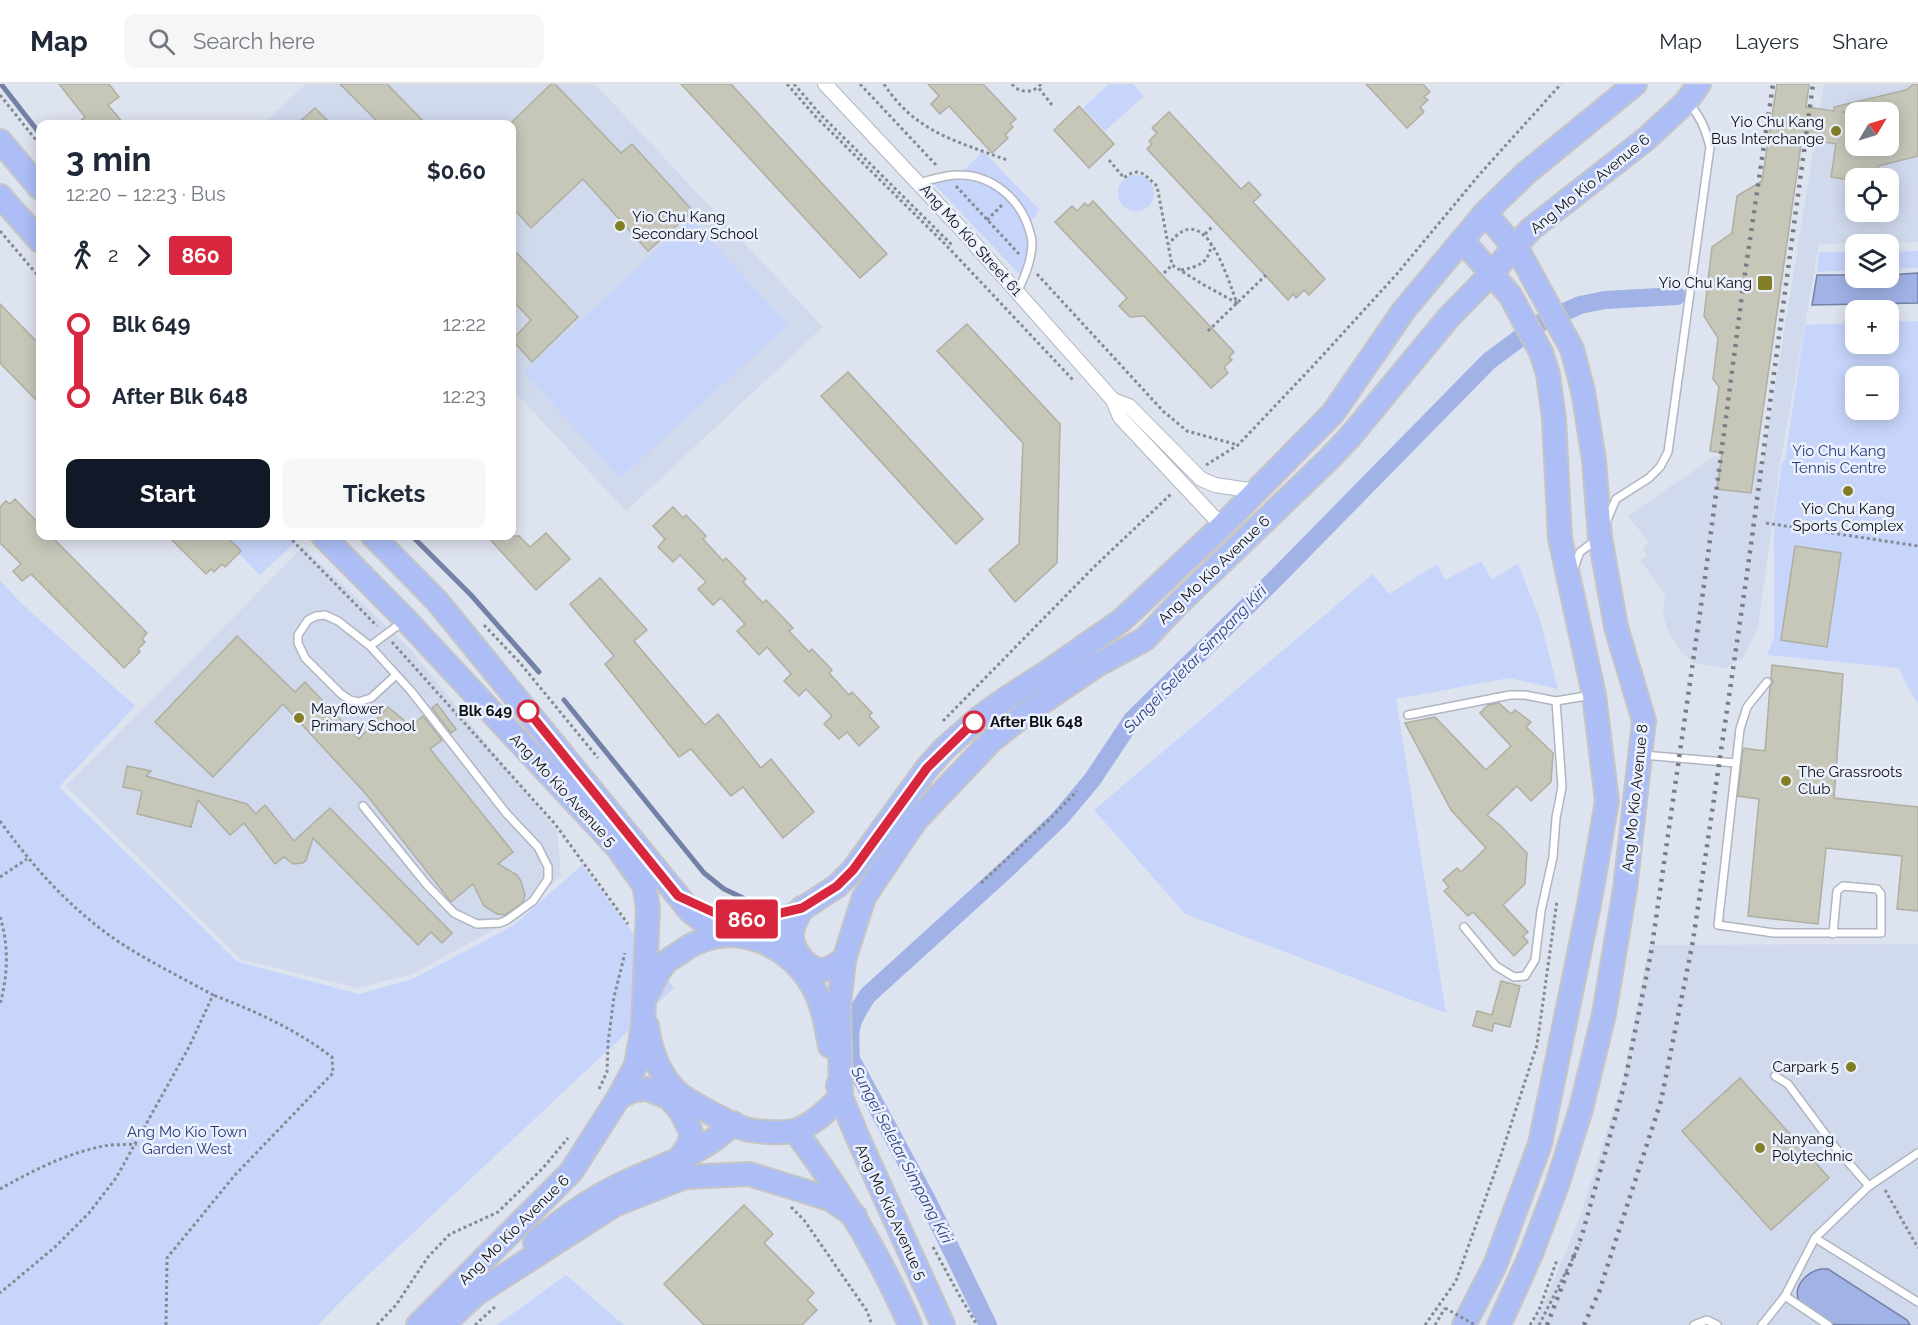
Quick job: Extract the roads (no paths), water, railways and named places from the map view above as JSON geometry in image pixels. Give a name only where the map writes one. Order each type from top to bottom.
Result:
[{"type":"main road","name":"Ang Mo Kio Avenue 6","points":[[726,934],[760,930],[784,921],[837,886],[853,870],[927,768],[953,741],[1004,700],[1046,674],[1122,620],[1222,526],[1333,413],[1404,310],[1485,213],[1525,174],[1635,84]]},
{"type":"main road","name":"Ang Mo Kio Avenue 6","points":[[841,1097],[839,1005],[844,960],[864,897],[916,820],[992,740],[1025,714],[1097,665],[1145,639],[1175,607],[1329,459],[1449,317],[1515,246],[1551,213],[1646,140],[1692,93]]},
{"type":"main road","points":[[0,141],[36,183]]},
{"type":"main road","points":[[0,196],[36,236]]},
{"type":"main road","name":"Ang Mo Kio Avenue 8","points":[[1485,213],[1515,246],[1572,349],[1583,391],[1594,460],[1600,537],[1616,627],[1644,721],[1619,923],[1604,1014],[1581,1109],[1557,1185],[1531,1254],[1499,1325]]},
{"type":"main road","name":"Ang Mo Kio Avenue 8","points":[[1462,240],[1510,296],[1542,352],[1548,374],[1554,419],[1560,538],[1594,695],[1607,801],[1568,1015],[1540,1144],[1495,1265],[1464,1325]]},
{"type":"main road","name":"Ang Mo Kio Avenue 5","points":[[327,540],[406,620],[617,847],[644,885],[648,908],[648,939],[643,1001]]},
{"type":"main road","name":"Ang Mo Kio Avenue 5","points":[[377,540],[437,601],[691,912],[726,934]]},
{"type":"main road","points":[[554,781],[573,766]]},
{"type":"main road","points":[[678,896],[726,918],[751,920],[802,908]]},
{"type":"main road","points":[[802,908],[793,926],[791,937],[805,963],[824,970],[844,960]]},
{"type":"main road","points":[[726,934],[753,939],[774,947],[797,965],[812,984],[821,1006],[841,1097],[823,1115],[795,1131],[766,1131],[742,1128],[733,1124],[678,1093],[662,1073],[649,1041],[643,1001],[658,973],[672,957],[696,942],[726,934]]},
{"type":"main road","name":"Ang Mo Kio Avenue 6","points":[[418,1325],[571,1172],[619,1097],[636,1065],[643,1026],[643,1001]]},
{"type":"main road","points":[[619,1097],[634,1090],[647,1089],[668,1096],[680,1110],[691,1132],[690,1143],[680,1158]]},
{"type":"main road","name":"Ang Mo Kio Avenue 5","points":[[841,1097],[856,1136],[943,1325]]},
{"type":"main road","name":"Ang Mo Kio Avenue 6","points":[[443,1325],[471,1297],[563,1218],[622,1184],[708,1145],[723,1135],[733,1124]]},
{"type":"main road","name":"Ang Mo Kio Avenue 5","points":[[795,1131],[815,1156],[855,1216],[901,1303],[910,1325]]},
{"type":"main road","points":[[471,1297],[614,1206],[685,1177],[749,1174],[830,1199],[855,1216]]},
{"type":"street","name":"Ang Mo Kio Street 61","points":[[825,84],[1017,291],[1113,400],[1120,417],[1222,526]]},
{"type":"street","name":"Ang Mo Kio Street 61","points":[[1113,400],[1129,406],[1201,479],[1215,485],[1256,491]]},
{"type":"lane","points":[[1570,588],[1574,563],[1580,552],[1600,537],[1616,500],[1649,478],[1660,467],[1668,452],[1710,147],[1692,93]]},
{"type":"lane","points":[[918,183],[959,175],[983,180],[1002,188],[1026,220],[1033,241],[1029,264],[1017,291]]},
{"type":"lane","points":[[363,806],[427,885],[454,913],[477,924],[500,923],[507,920],[533,901],[548,879],[548,867],[538,847],[506,813],[411,691],[370,646],[338,621],[325,615],[308,620],[298,636],[298,643],[305,658],[350,700],[358,702],[371,698],[396,675]]},
{"type":"lane","points":[[370,646],[406,620]]},
{"type":"lane","points":[[1767,682],[1747,707],[1740,729],[1718,925],[1774,933],[1833,934],[1881,933],[1880,891],[1875,888],[1843,886],[1837,891],[1833,934]]},
{"type":"lane","points":[[1408,715],[1510,695],[1556,701],[1594,695]]},
{"type":"lane","points":[[1464,927],[1496,966],[1514,977],[1525,975],[1535,960],[1541,911],[1553,857],[1556,818],[1562,787],[1556,701]]},
{"type":"lane","points":[[1641,755],[1736,763]]},
{"type":"lane","points":[[1776,1076],[1788,1084],[1834,1146],[1869,1186]]},
{"type":"lane","points":[[1762,1325],[1785,1296],[1815,1238],[1869,1186],[1918,1154]]},
{"type":"lane","points":[[1815,1238],[1918,1302]]},
{"type":"lane","points":[[1785,1296],[1828,1325]]},
{"type":"lane","points":[[1694,1325],[1707,1320],[1717,1325]]},
{"type":"waterway","points":[[1,84],[36,129]]},
{"type":"waterway","name":"Sungei Seletar Simpang Kiri","points":[[988,1325],[928,1202],[851,1059],[852,1026],[857,1012],[868,995],[1060,818],[1092,780],[1132,720],[1273,581],[1489,361],[1540,323],[1580,305],[1605,300],[1677,296]]},
{"type":"waterway","points":[[416,540],[471,595],[539,672]]},
{"type":"waterway","points":[[564,700],[704,873],[724,889],[743,898]]},
{"type":"waterway","name":"Sungei Seletar Simpang Kiri","points":[[910,951],[921,948]]},
{"type":"railway","points":[[1547,1325],[1582,1235],[1624,1086],[1651,953],[1773,84]]},
{"type":"railway","points":[[1584,1325],[1599,1292],[1661,1101],[1693,941],[1747,574],[1813,84]]},
{"type":"place","name":"Yio Chu Kang Bus Interchange","points":[[1836,131]]},
{"type":"place","name":"Yio Chu Kang Secondary School","points":[[620,226]]},
{"type":"place","name":"Yio Chu Kang","points":[[1765,283]]},
{"type":"place","name":"Yio Chu Kang Sports Complex","points":[[1848,491]]},
{"type":"place","name":"Blk 649","points":[[528,711]]},
{"type":"place","name":"Mayflower Primary School","points":[[299,718]]},
{"type":"place","name":"After Blk 648","points":[[974,722]]},
{"type":"place","name":"The Grassroots Club","points":[[1786,781]]},
{"type":"place","name":"Carpark 5","points":[[1851,1067]]},
{"type":"place","name":"Nanyang Polytechnic","points":[[1760,1148]]},
{"type":"park label","name":"Yio Chu Kang Tennis Centre","points":[[1839,460]]},
{"type":"park label","name":"Ang Mo Kio Town Garden West","points":[[187,1140]]}]
